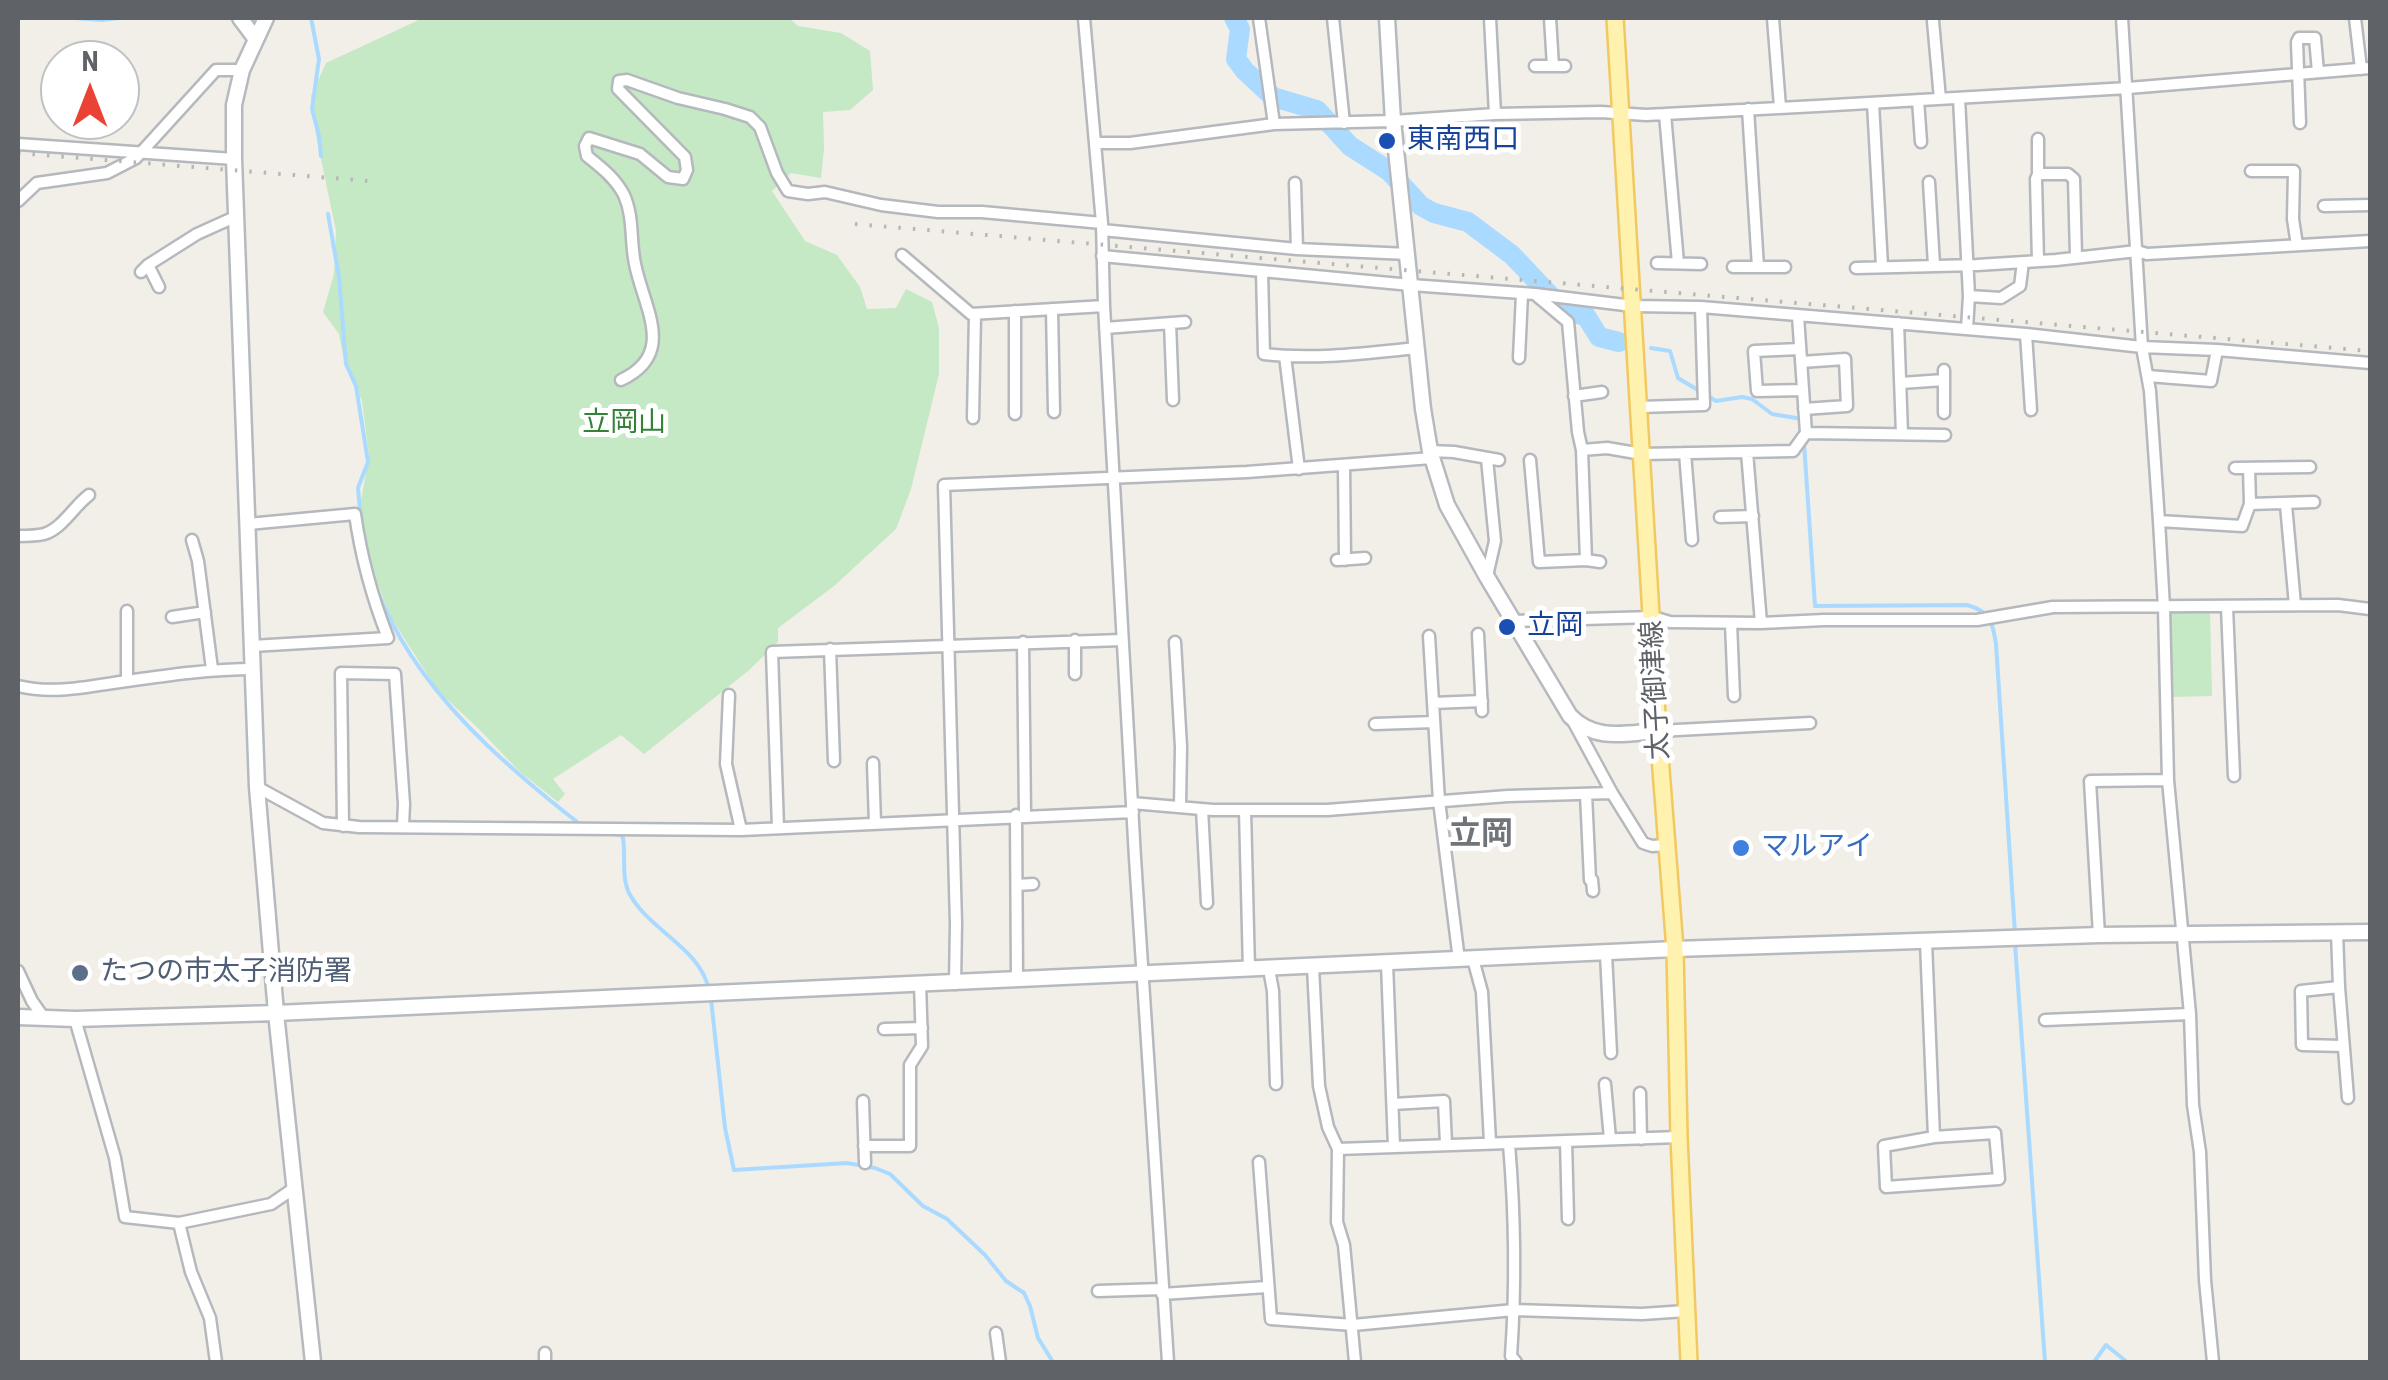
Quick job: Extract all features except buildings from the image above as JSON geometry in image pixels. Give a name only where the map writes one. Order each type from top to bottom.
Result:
[{"type":"main road","name":"太子御津線","points":[[1615,18],[1675,949],[1689,1362]]},
{"type":"street","points":[[240,18],[256,38]]},
{"type":"street","points":[[266,18],[242,70],[234,105],[234,159],[258,787],[276,1012],[313,1362]]},
{"type":"street","points":[[1084,18],[1102,226],[1122,640],[1168,1362]]},
{"type":"street","points":[[1259,18],[1274,124]]},
{"type":"street","points":[[1333,18],[1344,123]]},
{"type":"street","points":[[1387,18],[1392,121],[1431,455],[1448,505],[1612,794],[1643,843],[1667,845]]},
{"type":"street","points":[[1490,18],[1495,114]]},
{"type":"street","points":[[1535,66],[1559,66],[1550,18]]},
{"type":"street","points":[[1774,18],[1780,107]]},
{"type":"street","points":[[2122,18],[2142,347],[2148,376],[2159,521],[2168,780],[2190,1014],[2204,1280],[2213,1362]]},
{"type":"street","points":[[1095,143],[1130,143],[1274,124],[1495,114],[1665,114],[2128,88],[2366,68],[2355,18]]},
{"type":"street","points":[[1933,21],[1940,99]]},
{"type":"street","points":[[2300,123],[2299,38],[2316,38],[2318,72]]},
{"type":"street","points":[[18,201],[37,183],[106,173],[140,154],[216,70],[242,70]]},
{"type":"street","points":[[621,380],[639,372],[651,355],[654,333],[634,262],[625,198],[614,178],[587,156],[585,146],[590,138],[640,154],[668,177],[682,179],[687,170],[685,157],[618,88],[619,81],[627,80],[750,117],[760,127],[788,191],[825,192],[881,205],[938,212],[982,212],[1297,249],[1408,254]]},
{"type":"street","points":[[1959,98],[1969,296],[1967,329]]},
{"type":"street","points":[[1918,100],[1921,142]]},
{"type":"street","points":[[1873,103],[1882,266]]},
{"type":"street","points":[[1748,109],[1758,267]]},
{"type":"street","points":[[1665,114],[1678,263]]},
{"type":"street","points":[[2038,139],[2038,261]]},
{"type":"street","points":[[18,144],[234,159]]},
{"type":"street","points":[[2251,171],[2294,171],[2297,246]]},
{"type":"street","points":[[2038,174],[2068,174],[2074,179],[2076,256]]},
{"type":"street","points":[[1295,182],[1297,249]]},
{"type":"street","points":[[1929,182],[1934,266]]},
{"type":"street","points":[[2324,206],[2370,206]]},
{"type":"street","points":[[159,287],[145,268],[197,234],[237,216]]},
{"type":"street","points":[[1856,268],[2370,241]]},
{"type":"street","points":[[902,255],[971,314],[1104,306]]},
{"type":"street","points":[[1102,256],[1632,306],[1898,323],[2142,347],[2370,363]]},
{"type":"street","points":[[1969,296],[2001,298],[2020,286],[2023,262]]},
{"type":"street","points":[[1657,263],[1702,264]]},
{"type":"street","points":[[1733,267],[1785,267]]},
{"type":"street","points":[[1262,272],[1264,354],[1358,354],[1418,348]]},
{"type":"street","points":[[1520,358],[1522,294]]},
{"type":"street","points":[[1536,294],[1568,322],[1582,450],[1586,560]]},
{"type":"street","points":[[1640,406],[1704,405],[1701,308]]},
{"type":"street","points":[[1052,309],[1048,363],[1054,412]]},
{"type":"street","points":[[1012,409],[1016,312]]},
{"type":"street","points":[[973,418],[969,367],[974,314]]},
{"type":"street","points":[[1582,450],[1607,448],[1642,454],[1793,451],[1806,433],[1798,316]]},
{"type":"street","points":[[1105,328],[1186,322]]},
{"type":"street","points":[[1170,323],[1173,400]]},
{"type":"street","points":[[1898,323],[1902,434]]},
{"type":"street","points":[[2026,334],[2031,410]]},
{"type":"street","points":[[2148,376],[2211,381],[2217,350]]},
{"type":"street","points":[[1803,390],[1757,391],[1754,351],[1845,359],[1847,406],[1804,409]]},
{"type":"street","points":[[1285,356],[1299,469]]},
{"type":"street","points":[[1901,384],[1944,375],[1944,412]]},
{"type":"street","points":[[1574,396],[1602,392]]},
{"type":"street","points":[[1806,433],[1945,434]]},
{"type":"street","points":[[954,984],[954,820],[944,485],[1299,469],[1454,452],[1493,460],[1495,540],[1487,577]]},
{"type":"street","points":[[1748,452],[1761,623]]},
{"type":"street","points":[[1685,453],[1692,540]]},
{"type":"street","points":[[1530,460],[1539,562],[1600,562]]},
{"type":"street","points":[[1344,466],[1340,560],[1365,558]]},
{"type":"street","points":[[2235,468],[2310,467]]},
{"type":"street","points":[[2159,521],[2242,526],[2250,504],[2250,468]]},
{"type":"street","points":[[18,536],[46,534],[89,495]]},
{"type":"street","points":[[2250,504],[2314,502]]},
{"type":"street","points":[[2286,504],[2295,605]]},
{"type":"street","points":[[248,524],[355,514],[372,599],[388,638],[252,646]]},
{"type":"street","points":[[1730,530],[1725,517],[1752,516]]},
{"type":"street","points":[[192,540],[212,669]]},
{"type":"street","points":[[1514,621],[1653,617],[1670,622],[1731,623],[1977,620],[2053,607],[2338,605],[2370,609]]},
{"type":"street","points":[[2228,607],[2234,776]]},
{"type":"street","points":[[127,612],[127,681]]},
{"type":"street","points":[[172,617],[205,612]]},
{"type":"street","points":[[1731,623],[1734,696]]},
{"type":"street","points":[[1433,704],[1482,706],[1478,634]]},
{"type":"street","points":[[1429,636],[1439,801],[1466,960],[1482,992],[1490,1142]]},
{"type":"street","points":[[1075,640],[1076,674]]},
{"type":"street","points":[[778,828],[772,652],[1122,640]]},
{"type":"street","points":[[1017,979],[1015,891],[1023,642]]},
{"type":"street","points":[[1175,642],[1182,675],[1183,719],[1175,766],[1180,806]]},
{"type":"street","points":[[830,649],[834,760]]},
{"type":"street","points":[[18,686],[57,691],[212,669],[254,669]]},
{"type":"street","points":[[343,826],[341,672],[395,674],[403,826]]},
{"type":"street","points":[[730,695],[726,764],[741,830]]},
{"type":"street","points":[[1570,716],[1584,728],[1600,734],[1810,723]]},
{"type":"street","points":[[1375,724],[1434,722]]},
{"type":"street","points":[[873,763],[874,823]]},
{"type":"street","points":[[2099,935],[2090,782],[2168,780]]},
{"type":"street","points":[[258,787],[323,823],[343,826],[741,830],[1132,807],[1326,810],[1612,794]]},
{"type":"street","points":[[1586,794],[1584,851],[1593,891]]},
{"type":"street","points":[[1202,809],[1210,877],[1207,903]]},
{"type":"street","points":[[1245,810],[1249,970]]},
{"type":"street","points":[[1017,885],[1033,884]]},
{"type":"street","points":[[2337,932],[2348,1098]]},
{"type":"street","points":[[18,1017],[75,1019],[276,1012],[1675,949],[2099,935],[2370,932]]},
{"type":"street","points":[[1926,942],[1934,1137]]},
{"type":"street","points":[[1606,954],[1611,1053]]},
{"type":"street","points":[[1387,963],[1394,1146]]},
{"type":"street","points":[[1314,966],[1319,1086],[1328,1127],[1338,1149],[1338,1222],[1344,1245],[1355,1362]]},
{"type":"street","points":[[1269,969],[1276,1084]]},
{"type":"street","points":[[18,971],[44,1018]]},
{"type":"street","points":[[864,1146],[910,1146],[910,1066],[922,1046],[920,983]]},
{"type":"street","points":[[2339,987],[2301,991],[2302,1045],[2344,1046]]},
{"type":"street","points":[[2045,1020],[2190,1014]]},
{"type":"street","points":[[75,1019],[116,1158],[125,1218],[179,1223],[271,1204],[293,1188]]},
{"type":"street","points":[[884,1029],[922,1028]]},
{"type":"street","points":[[1605,1084],[1610,1139]]},
{"type":"street","points":[[1640,1093],[1640,1139]]},
{"type":"street","points":[[1392,1104],[1444,1100],[1446,1144]]},
{"type":"street","points":[[863,1101],[865,1162]]},
{"type":"street","points":[[1996,1133],[1999,1179],[1886,1187],[1884,1146],[1934,1137],[1996,1133]]},
{"type":"street","points":[[1338,1149],[1679,1137]]},
{"type":"street","points":[[1566,1141],[1568,1219]]},
{"type":"street","points":[[1509,1144],[1513,1193],[1511,1356],[1516,1362]]},
{"type":"street","points":[[1258,1162],[1270,1319],[1353,1325],[1514,1310],[1642,1314],[1686,1311]]},
{"type":"street","points":[[179,1223],[191,1272],[210,1318],[216,1362]]},
{"type":"street","points":[[1098,1290],[1162,1292],[1267,1287]]},
{"type":"street","points":[[996,1332],[1000,1362]]},
{"type":"green space","name":"立岡山","points":[[423,18],[789,18],[798,26],[841,33],[870,51],[873,90],[850,110],[823,112],[821,178],[791,173],[772,191],[805,241],[837,255],[860,287],[867,309],[896,308],[906,289],[932,302],[939,328],[939,374],[911,489],[896,529],[834,586],[778,628],[778,642],[748,671],[644,754],[621,735],[553,779],[565,794],[558,802],[519,771],[438,691],[390,616],[369,562],[360,506],[369,456],[362,401],[343,355],[339,334],[323,312],[334,274],[336,231],[311,96],[326,63]]},
{"type":"green space","points":[[2210,611],[2212,696],[2171,697],[2168,612]]},
{"type":"waterway","points":[[75,18],[118,18]]},
{"type":"waterway","points":[[311,18],[319,59],[312,109],[321,156]]},
{"type":"waterway","points":[[1234,18],[1240,29],[1236,59],[1273,97],[1317,110],[1350,146],[1389,171],[1421,206],[1468,222],[1512,255],[1565,311],[1586,316],[1599,337],[1619,342]]},
{"type":"waterway","points":[[328,214],[339,277],[346,364],[356,386],[368,462],[358,488],[361,522]]},
{"type":"waterway","points":[[1651,348],[1670,351],[1678,378],[1716,401],[1752,399],[1772,414],[1802,419]]},
{"type":"waterway","points":[[1804,443],[1815,606],[1967,605],[1985,614],[1992,624],[2015,934]]},
{"type":"waterway","points":[[377,590],[414,659],[463,721],[581,825]]},
{"type":"waterway","points":[[594,832],[621,835],[629,893],[649,918],[696,962],[709,990]]},
{"type":"waterway","points":[[2015,944],[2045,1362]]},
{"type":"waterway","points":[[711,999],[725,1128],[734,1170],[847,1163],[890,1174],[923,1206],[947,1219],[1006,1281],[1024,1293],[1038,1338],[1053,1362]]},
{"type":"waterway","points":[[2094,1362],[2106,1345],[2127,1362]]},
{"type":"railway","points":[[18,153],[369,181]]},
{"type":"railway","points":[[855,224],[2370,351]]},
{"type":"place","name":"東南西口","points":[[1387,141]]},
{"type":"place","name":"立岡","points":[[1507,627]]},
{"type":"place","name":"マルアイ","points":[[1741,848]]},
{"type":"place","name":"たつの市太子消防署","points":[[80,973]]},
{"type":"district","name":"立岡","points":[[1481,836]]}]
